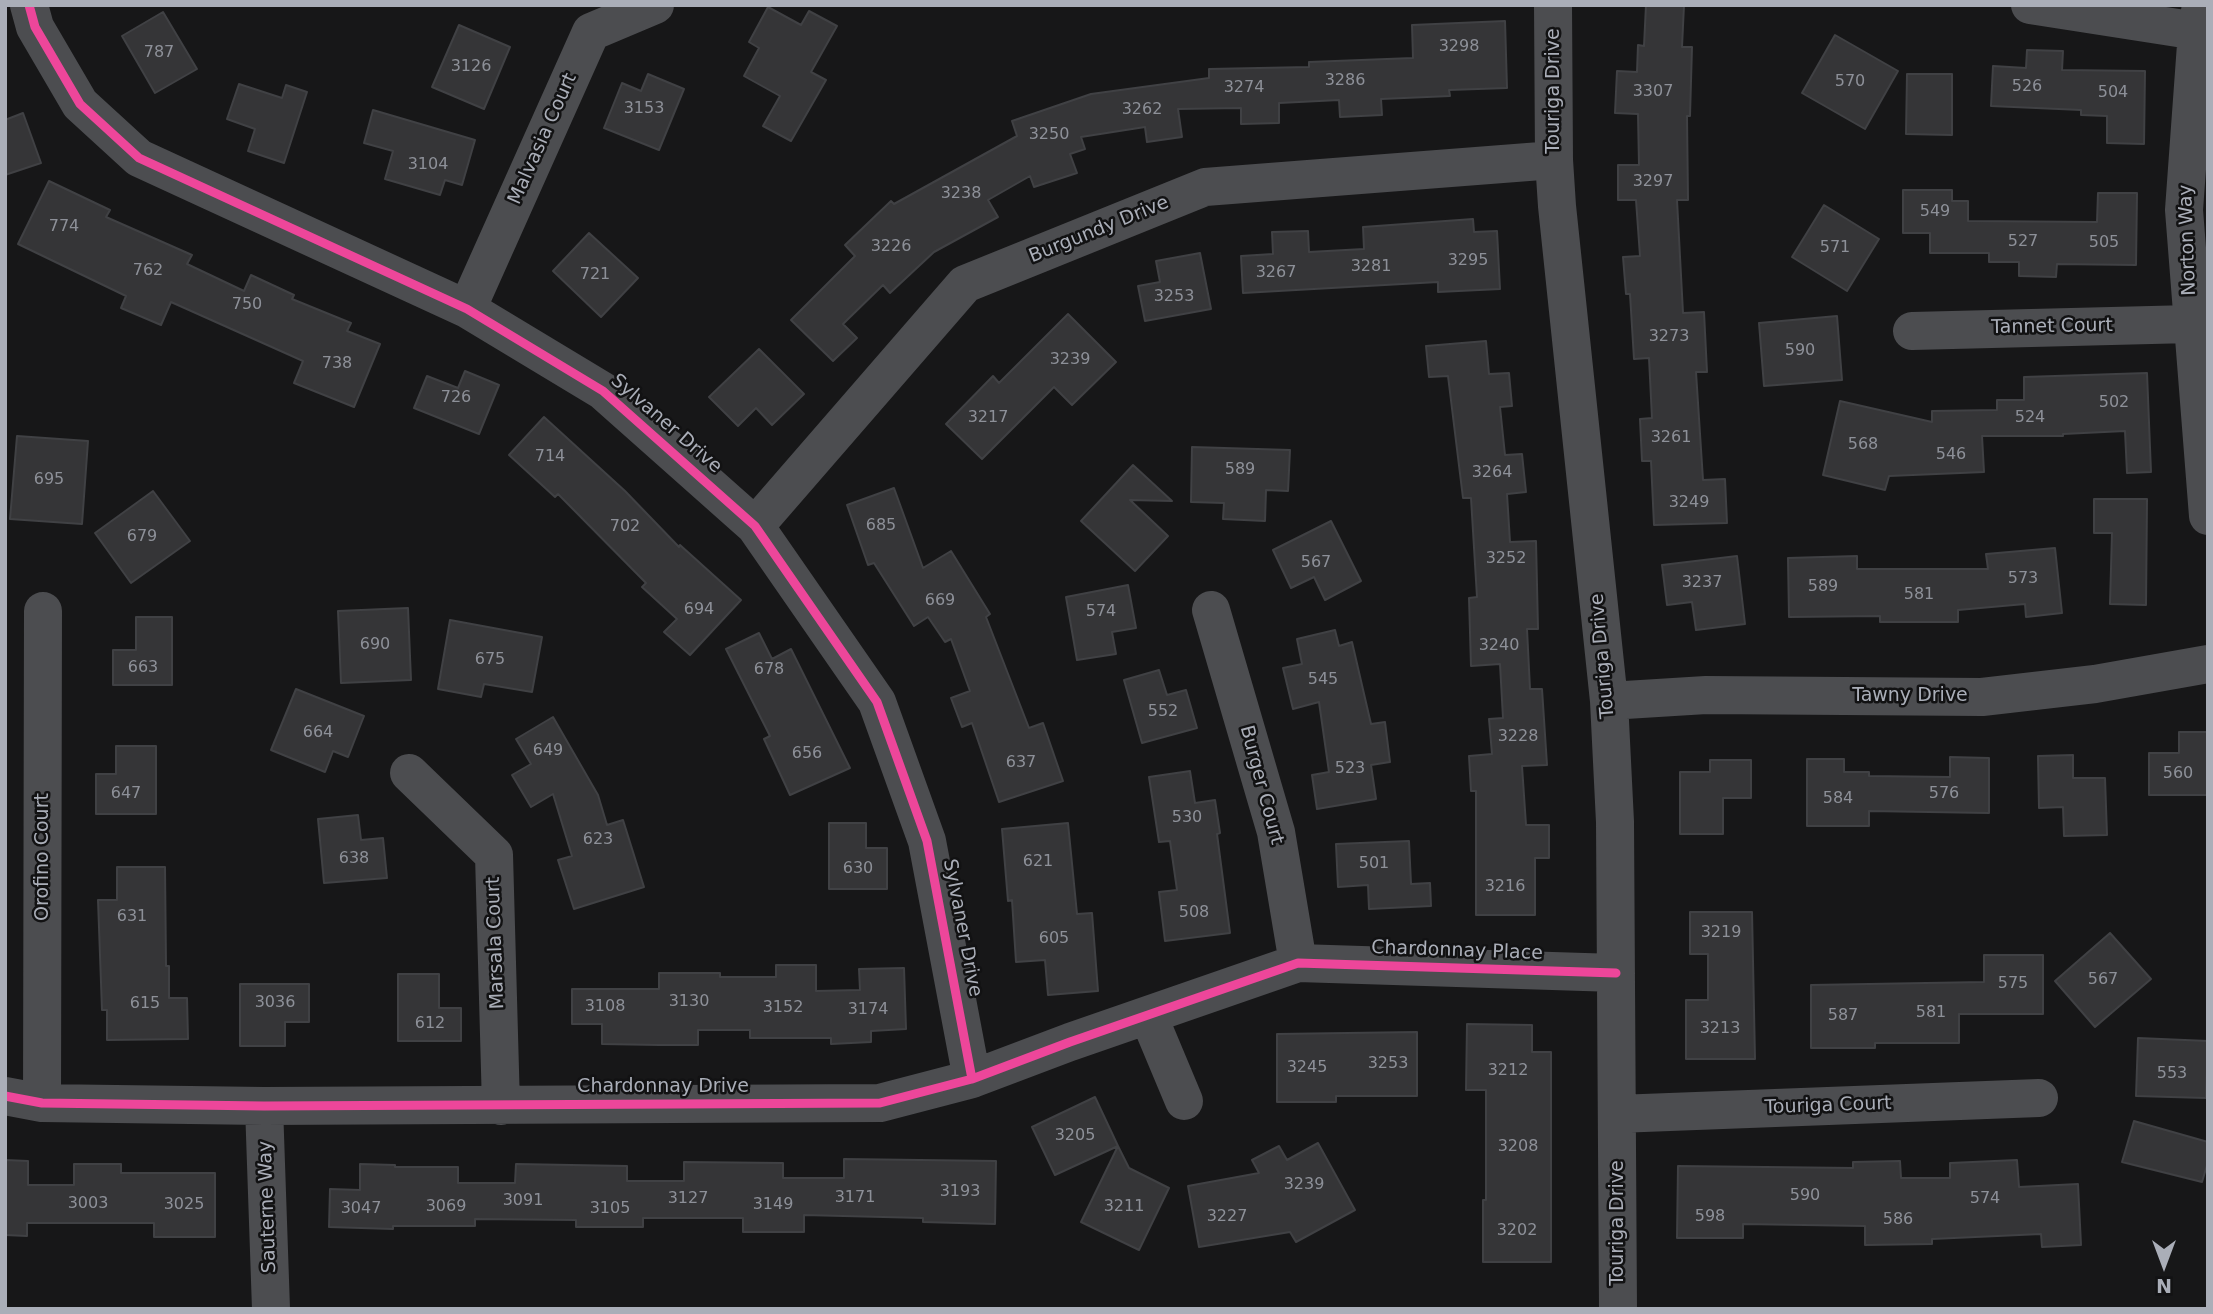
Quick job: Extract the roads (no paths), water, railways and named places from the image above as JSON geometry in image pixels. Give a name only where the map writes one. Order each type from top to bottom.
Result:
[{"type":"street","name":"Sylvaner Drive","points":[[29,5],[35,27],[79,104],[139,158],[467,309],[603,391],[755,526],[877,702],[927,841],[972,1079]]},
{"type":"street","name":"Malvasia Court","points":[[467,309],[591,32],[656,5]]},
{"type":"street","name":"Touriga Drive","points":[[1553,5],[1554,160],[1609,701],[1615,822],[1618,1309]]},
{"type":"street","points":[[2029,5],[2199,18]]},
{"type":"street","name":"Norton Way","points":[[2199,18],[2197,184],[2184,210],[2200,323],[2208,516]]},
{"type":"street","name":"Burgundy Drive","points":[[755,526],[965,284],[1205,187],[1554,160]]},
{"type":"street","name":"Tannet Court","points":[[1913,331],[2200,323]]},
{"type":"street","name":"Burger Court","points":[[1210,610],[1276,832],[1298,963]]},
{"type":"street","name":"Orofino Court","points":[[42,1103],[43,611]]},
{"type":"street","name":"Tawny Drive","points":[[1609,701],[1706,695],[1982,696],[2095,684],[2208,664]]},
{"type":"street","name":"Marsala Court","points":[[409,773],[494,855],[501,1106]]},
{"type":"street","name":"Chardonnay Drive","points":[[5,1096],[42,1103],[264,1106],[880,1103],[972,1079],[1148,1014],[1298,963]]},
{"type":"street","name":"Chardonnay Place","points":[[1298,963],[1616,973]]},
{"type":"street","points":[[1148,1014],[1184,1101]]},
{"type":"street","name":"Touriga Court","points":[[1617,1114],[2039,1098]]},
{"type":"street","name":"Sauterne Way","points":[[264,1106],[271,1309]]}]
